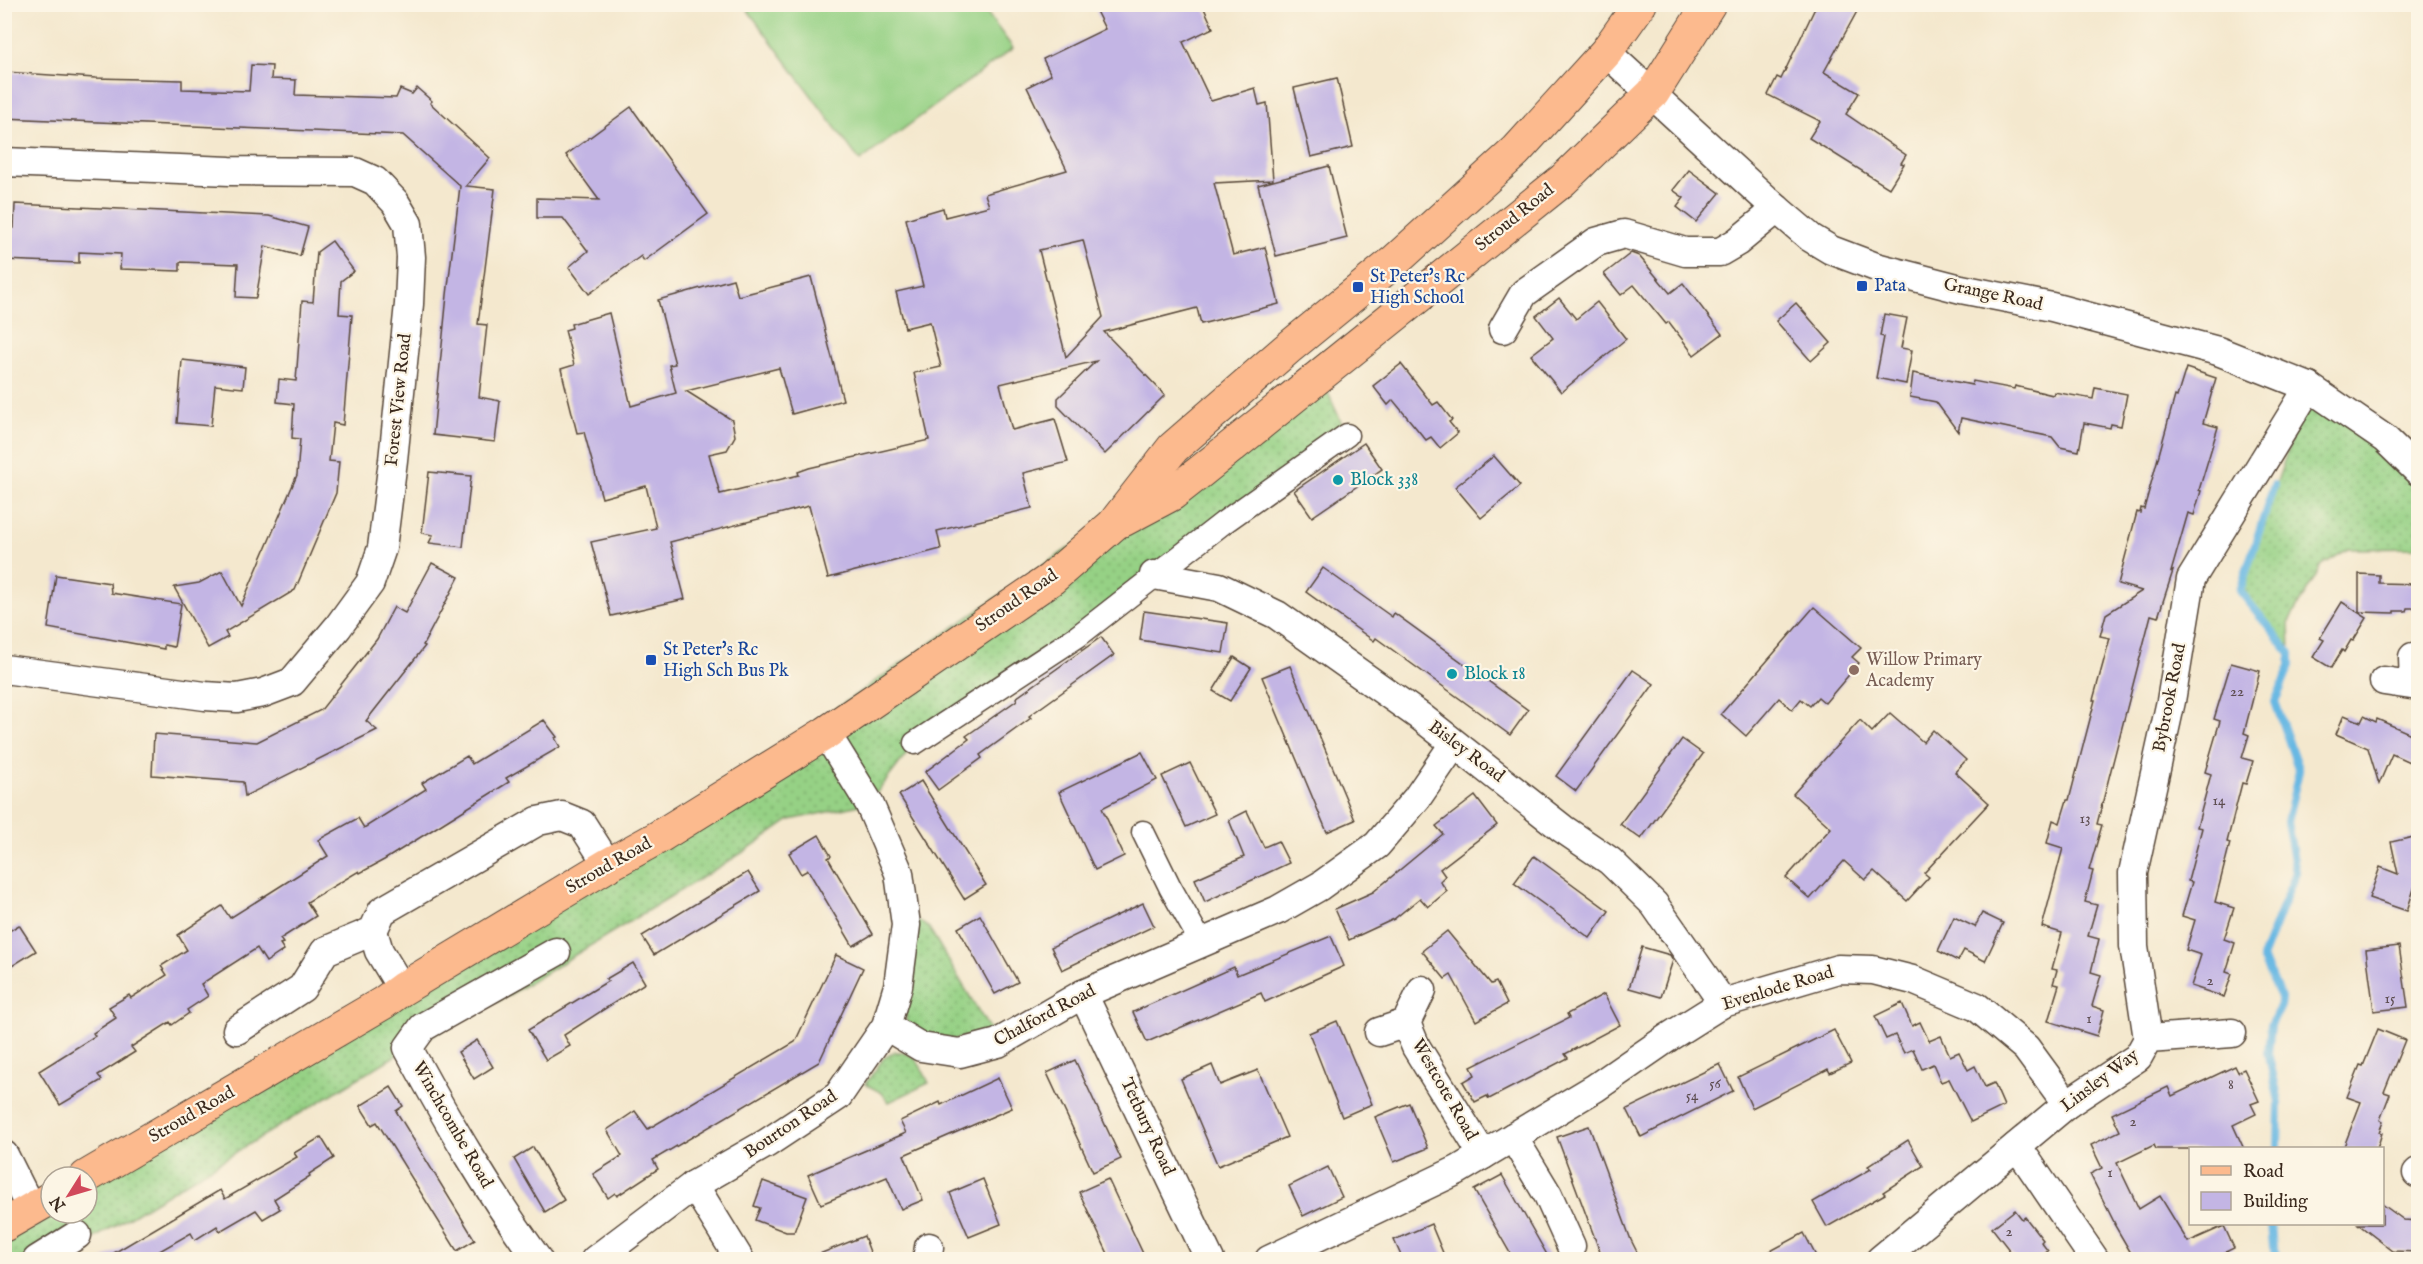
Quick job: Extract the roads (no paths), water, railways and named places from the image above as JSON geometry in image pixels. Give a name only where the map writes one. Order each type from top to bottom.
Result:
[{"type":"main road","name":"Stroud Road","points":[[99,1169],[383,1004],[402,990],[826,733],[1051,579],[1113,525],[1173,448],[1287,349],[1405,253],[1515,151],[1606,52],[1640,4]]},
{"type":"main road","name":"Stroud Road","points":[[1113,525],[1172,494],[1563,180],[1653,93],[1710,4]]},
{"type":"street","name":"Grange Road","points":[[1606,52],[1777,209],[1831,250],[1876,267],[1961,289],[2052,307],[2218,351],[2309,387],[2385,439],[2418,471]]},
{"type":"street","name":"Forest View Road","points":[[4,162],[230,171],[355,172],[375,181],[395,202],[408,224],[411,257],[398,416],[382,548],[370,583],[292,682],[263,693],[237,698],[205,696],[4,669]]},
{"type":"street","points":[[1503,329],[1524,293],[1596,242],[1624,234],[1685,252],[1720,252],[1737,242],[1777,209]]},
{"type":"street","name":"Bybrook Road","points":[[2148,1039],[2134,946],[2133,873],[2171,701],[2191,579],[2309,387]]},
{"type":"street","points":[[915,743],[1078,636],[1154,575],[1347,435]]},
{"type":"street","name":"Bisley Road","points":[[1154,575],[1220,587],[1277,615],[1420,717],[1563,829],[1610,861],[1647,897],[1692,956],[1723,1003]]},
{"type":"street","points":[[2384,681],[2416,686],[2412,657]]},
{"type":"street","name":"Bourton Road","points":[[595,1260],[694,1185],[767,1143],[838,1096],[886,1026],[898,986],[906,925],[899,873],[869,804],[826,733]]},
{"type":"street","name":"Chalford Road","points":[[886,1026],[921,1047],[960,1053],[998,1043],[1083,994],[1278,910],[1320,886],[1377,845],[1417,798],[1454,744]]},
{"type":"street","points":[[402,990],[379,951],[373,931],[382,910],[538,821],[562,816],[582,824],[608,865]]},
{"type":"street","points":[[1143,832],[1201,942]]},
{"type":"street","points":[[237,1030],[302,988],[326,951],[373,931]]},
{"type":"street","name":"Winchcombe Road","points":[[538,1260],[495,1201],[448,1123],[408,1048],[423,1027],[556,952]]},
{"type":"street","name":"Evenlode Road","points":[[1269,1260],[1458,1170],[1595,1088],[1723,1003],[1838,969],[1874,970],[1913,980],[1977,1007],[2026,1048],[2067,1104]]},
{"type":"street","name":"Westcote Road","points":[[1379,1032],[1406,1023],[1422,990]]},
{"type":"street","name":"Tetbury Road","points":[[1083,994],[1210,1260]]},
{"type":"street","name":"Westcote Road","points":[[1406,1023],[1416,1047],[1500,1145]]},
{"type":"street","name":"Linsley Way","points":[[1880,1260],[2067,1104],[2138,1057],[2148,1039],[2232,1033]]},
{"type":"street","points":[[1500,1145],[1548,1195],[1564,1242]]},
{"type":"street","points":[[2017,1146],[2095,1260]]},
{"type":"street","points":[[4,1155],[29,1211]]},
{"type":"street","points":[[694,1185],[740,1260]]},
{"type":"street","points":[[37,1260],[78,1235]]},
{"type":"waterway","points":[[2274,485],[2240,591],[2290,653],[2290,666],[2275,702],[2299,771],[2287,822],[2296,872],[2262,958],[2281,997],[2280,1006],[2271,1025],[2268,1052],[2279,1102],[2278,1147]]},
{"type":"waterway","points":[[2271,1225],[2273,1247],[2279,1260]]},
{"type":"place","name":"Pata","points":[[1862,286]]},
{"type":"place","name":"St Peter's Rc High School","points":[[1358,287]]},
{"type":"place","name":"Block 338","points":[[1338,480]]},
{"type":"place","name":"St Peter's Rc High Sch Bus Pk","points":[[651,660]]},
{"type":"place","name":"Willow Primary Academy","points":[[1854,670]]},
{"type":"place","name":"Block 18","points":[[1452,674]]}]
